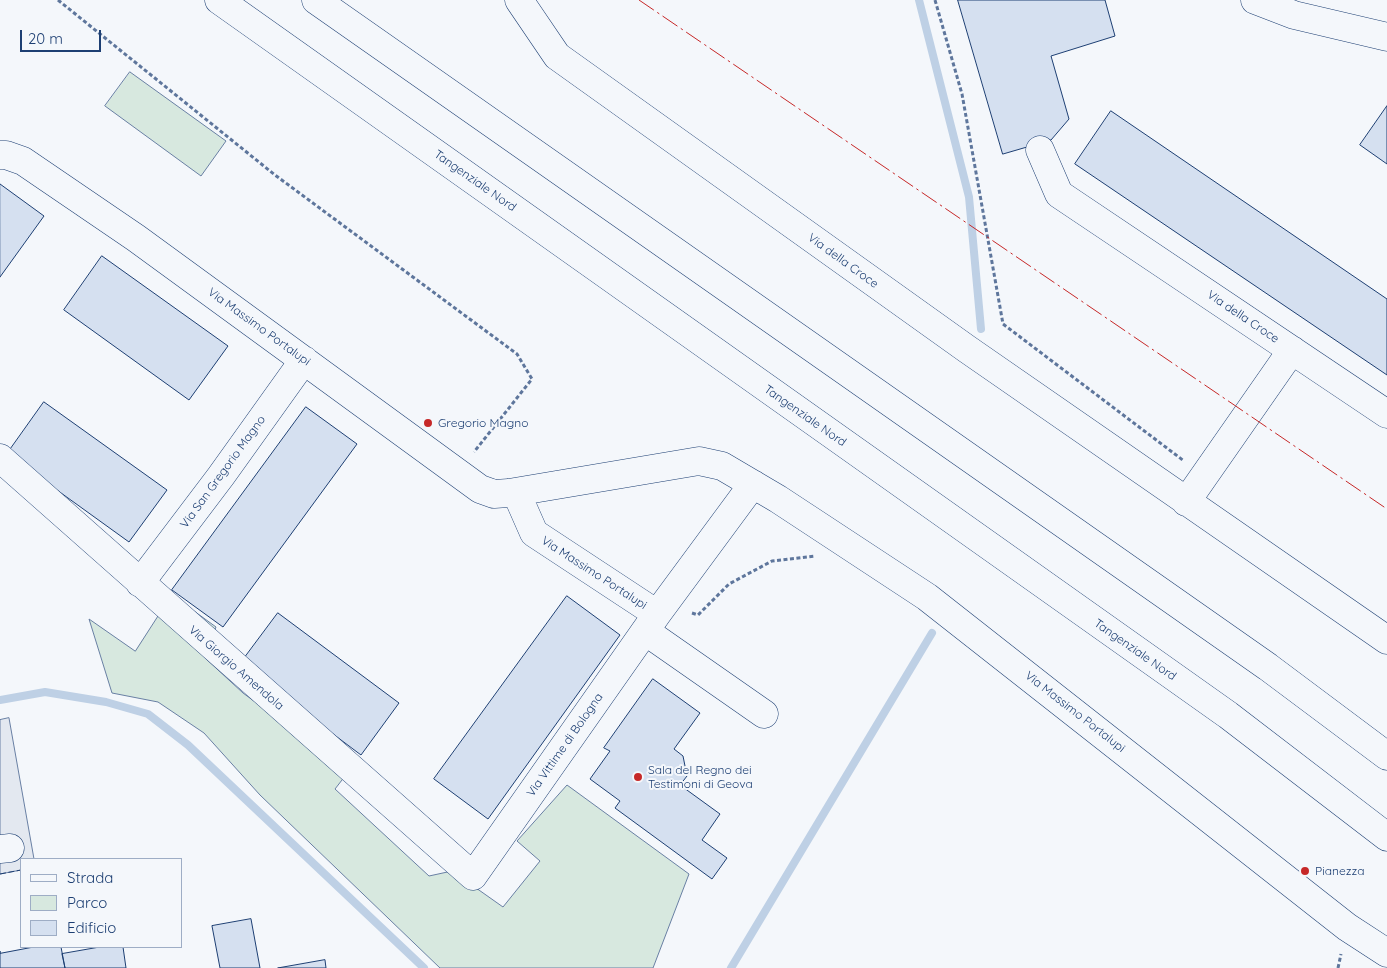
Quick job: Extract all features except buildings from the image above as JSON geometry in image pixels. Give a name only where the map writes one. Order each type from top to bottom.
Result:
[{"type":"main road","name":"Tangenziale Nord","points":[[219,0],[1220,710],[1387,837]]},
{"type":"main road","points":[[316,0],[1268,666],[1387,756]]},
{"type":"main road","name":"Via della Croce","points":[[519,0],[557,56],[967,349],[1387,640]]},
{"type":"main road","points":[[1255,0],[1294,14],[1387,36]]},
{"type":"main road","name":"Via della Croce","points":[[1040,150],[1059,194],[1387,414]]},
{"type":"main road","name":"Via Massimo Portalupi","points":[[0,155],[6,155],[23,162],[136,238],[480,489],[494,494],[516,492],[699,461],[712,462],[722,466],[754,484],[927,596],[1347,927],[1387,953]]},
{"type":"main road","name":"Via della Croce","points":[[1186,502],[1292,350]]},
{"type":"main road","name":"Via San Gregorio Magno","points":[[140,583],[221,476],[304,360]]},
{"type":"main road","name":"Via Giorgio Amendola","points":[[0,458],[473,876]]},
{"type":"main road","name":"Via Massimo Portalupi","points":[[516,492],[534,533],[656,616],[754,484]]},
{"type":"main road","points":[[656,616],[764,714]]},
{"type":"main road","name":"Via Vittime di Bologna","points":[[473,876],[656,616]]},
{"type":"path","points":[[58,0],[276,175],[517,354],[532,379],[472,454]]},
{"type":"path","points":[[935,0],[962,94],[1003,324],[1204,476]]},
{"type":"path","points":[[656,616],[698,615],[729,584],[772,561],[820,555]]},
{"type":"green space","points":[[130,72],[226,141],[201,176],[105,106]]},
{"type":"green space","points":[[172,595],[216,627],[204,657],[243,693],[349,771],[335,789],[429,876],[452,871],[503,907],[540,861],[517,841],[567,785],[689,874],[653,968],[440,968],[260,795],[204,733],[158,702],[112,693],[89,619],[135,651]]},
{"type":"shaded area","points":[[9,718],[34,858],[20,858],[20,870],[0,874],[0,720]]},
{"type":"waterway","points":[[919,0],[969,197],[981,329]]},
{"type":"waterway","points":[[731,968],[932,633]]},
{"type":"waterway","points":[[0,700],[45,692],[106,702],[148,714],[188,745],[424,968]]},
{"type":"fence","points":[[0,874],[20,870]]},
{"type":"power","points":[[639,0],[1387,509]]},
{"type":"place","name":"Gregorio Magno","points":[[428,423]]},
{"type":"place","name":"Sala del Regno dei Testimoni di Geova","points":[[638,777]]},
{"type":"place","name":"Pianezza","points":[[1305,871]]}]
